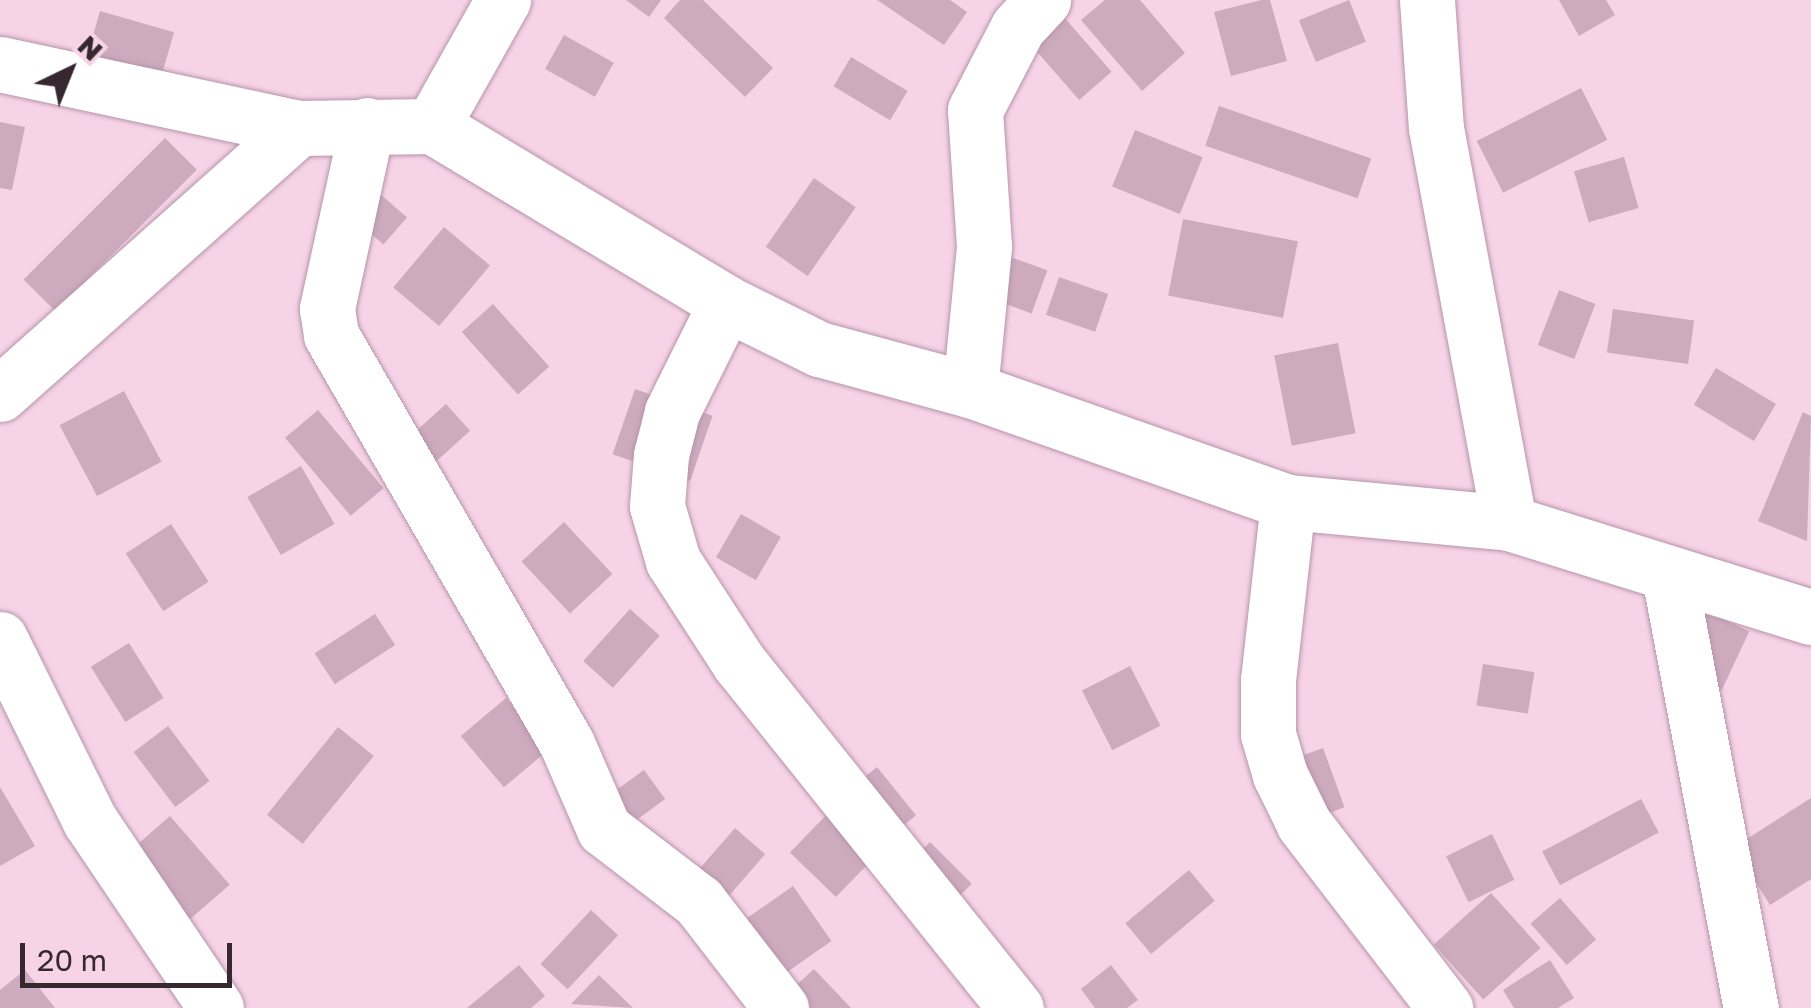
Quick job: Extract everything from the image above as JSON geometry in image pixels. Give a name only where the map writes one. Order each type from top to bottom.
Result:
[{"type":"street","points":[[432,126],[503,0]]},
{"type":"street","points":[[970,390],[984,262],[975,110],[1018,27],[1043,0]]},
{"type":"street","points":[[1428,0],[1436,128],[1509,523]]},
{"type":"street","points":[[0,64],[298,128],[432,126],[726,302],[819,349],[970,390],[1288,502],[1509,523],[1811,617]]},
{"type":"street","points":[[367,124],[327,309],[331,335],[567,744],[604,829],[700,902],[782,1008]]},
{"type":"street","points":[[6,377],[298,128]]},
{"type":"street","points":[[726,302],[672,412],[661,455],[657,506],[673,561],[740,664],[1016,1008]]},
{"type":"street","points":[[1288,502],[1268,680],[1268,734],[1280,775],[1304,824],[1445,1008]]},
{"type":"street","points":[[1669,575],[1751,1008]]},
{"type":"street","points":[[0,638],[90,821],[216,1008]]},
{"type":"building","points":[[626,0],[661,0],[649,17]]},
{"type":"building","points":[[680,0],[703,0],[773,68],[745,97],[664,18]]},
{"type":"building","points":[[877,0],[950,0],[967,12],[944,45]]},
{"type":"building","points":[[1105,0],[1140,0],[1185,53],[1142,91],[1081,20]]},
{"type":"building","points":[[1270,0],[1287,61],[1231,76],[1214,12]]},
{"type":"building","points":[[1349,0],[1366,42],[1316,62],[1299,20]]},
{"type":"building","points":[[1559,0],[1606,0],[1615,15],[1579,36]]},
{"type":"building","points":[[100,11],[174,32],[161,79],[86,58]]},
{"type":"building","points":[[1063,16],[1112,72],[1079,100],[1031,44]]},
{"type":"building","points":[[564,35],[614,63],[595,97],[545,69]]},
{"type":"building","points":[[851,57],[908,91],[890,120],[833,86]]},
{"type":"building","points":[[1581,88],[1607,140],[1503,193],[1477,141]]},
{"type":"building","points":[[1219,106],[1371,158],[1358,198],[1205,146]]},
{"type":"building","points":[[0,122],[25,127],[12,190],[0,188]]},
{"type":"building","points":[[1135,130],[1203,157],[1180,214],[1112,187]]},
{"type":"building","points":[[165,138],[197,170],[55,311],[24,279]]},
{"type":"building","points":[[1624,157],[1639,208],[1589,222],[1574,171]]},
{"type":"building","points":[[814,178],[856,207],[808,276],[766,247]]},
{"type":"building","points":[[364,180],[407,217],[383,245],[340,207]]},
{"type":"building","points":[[1183,219],[1298,241],[1283,318],[1168,296]]},
{"type":"building","points":[[444,227],[490,266],[439,326],[393,288]]},
{"type":"building","points":[[975,244],[1047,270],[1032,314],[959,287]]},
{"type":"building","points":[[1059,277],[1108,294],[1095,332],[1046,315]]},
{"type":"building","points":[[1559,290],[1595,304],[1574,359],[1538,345]]},
{"type":"building","points":[[493,304],[549,366],[518,395],[462,332]]},
{"type":"building","points":[[1613,309],[1694,320],[1688,364],[1607,353]]},
{"type":"building","points":[[1338,343],[1356,433],[1292,446],[1274,355]]},
{"type":"building","points":[[1716,368],[1776,404],[1754,441],[1694,405]]},
{"type":"building","points":[[635,389],[713,416],[690,481],[613,454]]},
{"type":"building","points":[[124,391],[162,462],[97,496],[60,425]]},
{"type":"building","points":[[446,404],[470,431],[419,477],[395,450]]},
{"type":"building","points":[[318,410],[384,488],[351,516],[285,438]]},
{"type":"building","points":[[1803,412],[1811,416],[1807,541],[1758,521]]},
{"type":"building","points":[[301,466],[334,524],[281,555],[247,497]]},
{"type":"building","points":[[741,514],[781,537],[756,580],[716,557]]},
{"type":"building","points":[[564,522],[612,574],[570,613],[522,562]]},
{"type":"building","points":[[171,524],[209,582],[163,611],[126,553]]},
{"type":"building","points":[[630,609],[660,636],[613,688],[583,661]]},
{"type":"building","points":[[1704,610],[1749,631],[1722,690],[1677,669]]},
{"type":"building","points":[[375,614],[395,645],[335,684],[315,653]]},
{"type":"building","points":[[129,643],[163,698],[125,722],[91,667]]},
{"type":"building","points":[[1483,664],[1534,672],[1528,714],[1476,705]]},
{"type":"building","points":[[1130,666],[1160,726],[1112,750],[1082,691]]},
{"type":"building","points":[[506,698],[549,749],[504,787],[461,736]]},
{"type":"building","points":[[168,726],[210,781],[175,807],[134,752]]},
{"type":"building","points":[[338,727],[374,756],[303,844],[267,815]]},
{"type":"building","points":[[1323,748],[1345,807],[1309,820],[1287,761]]},
{"type":"building","points":[[877,767],[916,815],[882,843],[843,795]]},
{"type":"building","points":[[644,770],[665,799],[613,837],[591,808]]},
{"type":"building","points":[[0,787],[35,846],[0,866]]},
{"type":"building","points":[[1811,798],[1811,879],[1770,905],[1734,847]]},
{"type":"building","points":[[1641,799],[1659,833],[1560,885],[1542,852]]},
{"type":"building","points":[[833,808],[879,852],[836,897],[790,853]]},
{"type":"building","points":[[170,816],[230,885],[175,933],[115,864]]},
{"type":"building","points":[[735,828],[765,854],[725,901],[694,875]]},
{"type":"building","points":[[1492,834],[1514,880],[1469,902],[1446,856]]},
{"type":"building","points":[[930,842],[972,884],[946,910],[904,868]]},
{"type":"building","points":[[1189,870],[1215,901],[1151,954],[1125,923]]},
{"type":"building","points":[[793,886],[831,941],[770,984],[732,929]]},
{"type":"building","points":[[1491,893],[1541,948],[1483,1000],[1434,945]]},
{"type":"building","points":[[1560,898],[1596,940],[1567,965],[1531,924]]},
{"type":"building","points":[[591,910],[618,935],[568,989],[541,964]]},
{"type":"building","points":[[1550,960],[1574,998],[1558,1008],[1514,1008],[1503,990]]},
{"type":"building","points":[[519,965],[545,996],[531,1008],[467,1008]]},
{"type":"building","points":[[1111,965],[1138,1000],[1127,1008],[1095,1008],[1081,989]]},
{"type":"building","points":[[814,969],[851,1008],[788,1008],[780,1000]]},
{"type":"building","points":[[25,970],[55,1008],[0,1008],[0,990]]},
{"type":"building","points":[[599,975],[633,1008],[571,1004]]}]
